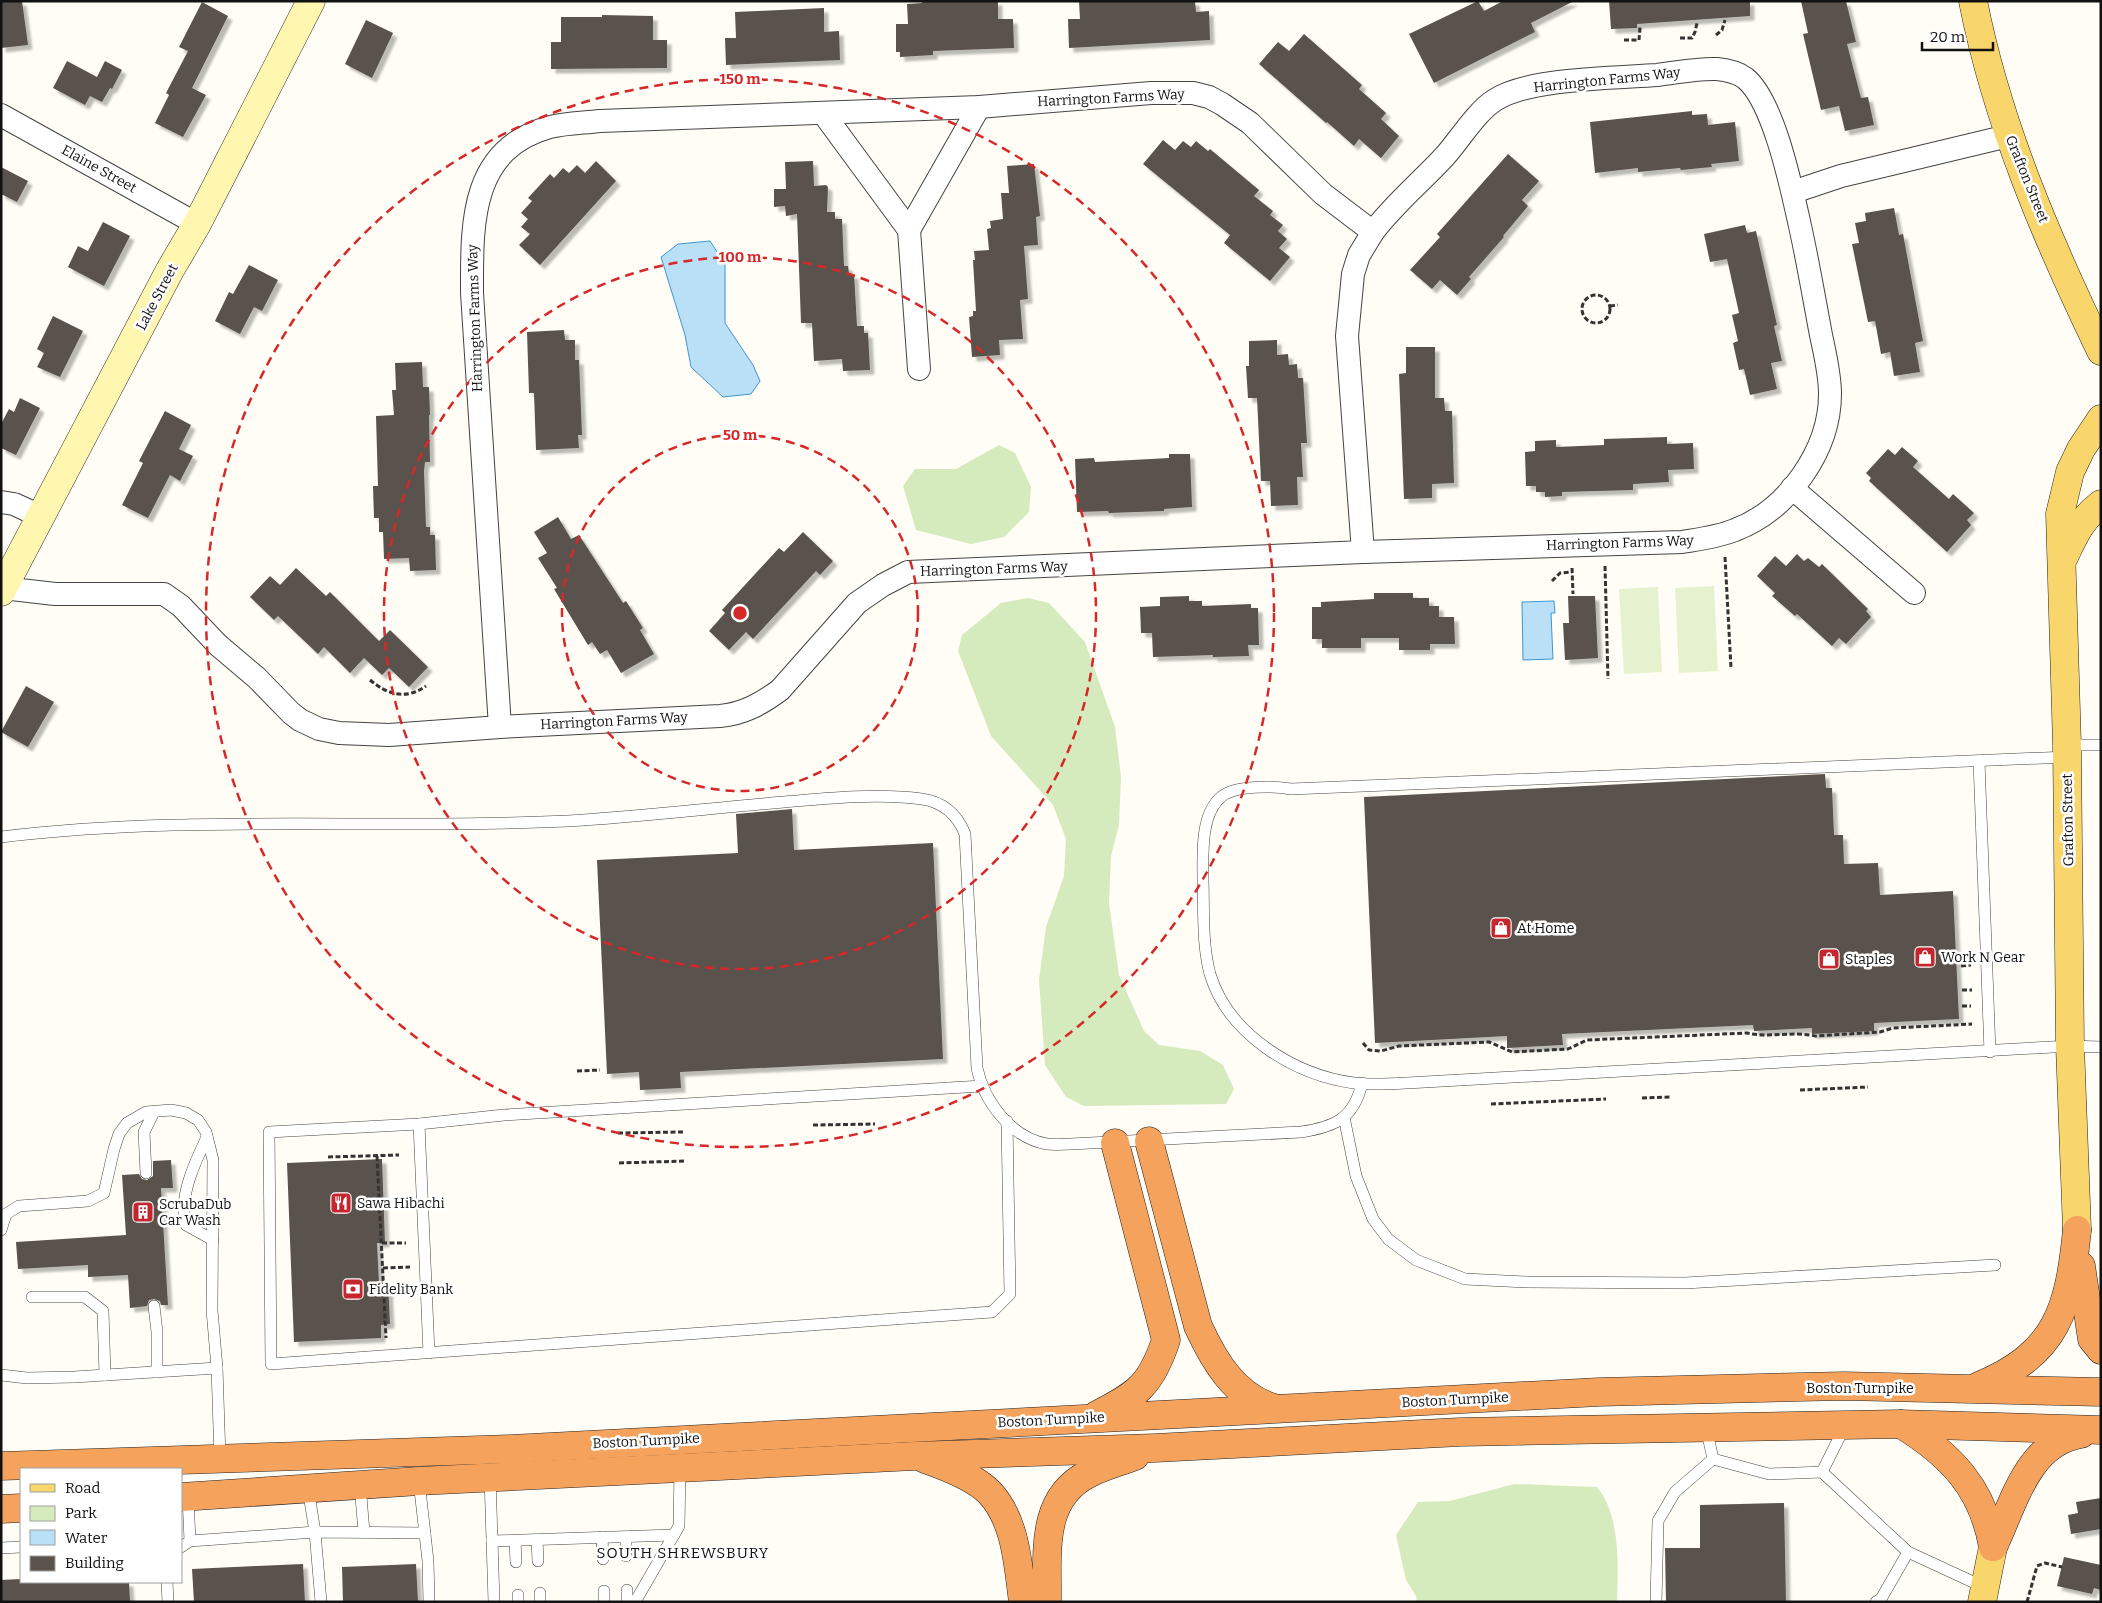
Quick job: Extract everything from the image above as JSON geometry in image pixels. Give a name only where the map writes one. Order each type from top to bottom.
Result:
[{"type":"highway","points":[[1149,1141],[1198,1326],[1204,1342],[1234,1385],[1257,1402],[1276,1409]]},
{"type":"highway","points":[[1090,1418],[1122,1402],[1144,1385],[1159,1362],[1166,1340],[1115,1143]]},
{"type":"highway","points":[[2077,1230],[2090,1332],[2092,1339],[2101,1350]]},
{"type":"highway","points":[[1970,1389],[2013,1369],[2045,1342],[2065,1305],[2073,1268],[2077,1230]]},
{"type":"highway","name":"Boston Turnpike","points":[[1,1466],[512,1449],[1599,1392],[1844,1386],[2101,1392]]},
{"type":"highway","name":"Boston Turnpike","points":[[185,1497],[490,1477],[914,1456],[1155,1448],[1411,1434],[1846,1424],[2099,1430]]},
{"type":"highway","points":[[1900,1424],[1937,1448],[1970,1483],[1989,1525],[1993,1547]]},
{"type":"highway","points":[[1993,1547],[2014,1498],[2030,1469],[2041,1454],[2056,1443],[2072,1435],[2099,1430]]},
{"type":"highway","points":[[1047,1602],[1051,1518],[1060,1499],[1069,1488],[1088,1474],[1155,1448]]},
{"type":"highway","points":[[914,1456],[952,1468],[989,1492],[1003,1510],[1016,1549],[1023,1602]]},
{"type":"highway","points":[[1,1509],[20,1508]]},
{"type":"main road","name":"Grafton Street","points":[[1972,1],[2008,136],[2071,288],[2101,351]]},
{"type":"main road","name":"Grafton Street","points":[[2077,1230],[2070,1046],[2067,751],[2060,565],[2060,514],[2070,472],[2081,449],[2101,419]]},
{"type":"main road","points":[[2060,565],[2079,526],[2101,504]]},
{"type":"main road","points":[[1984,1595],[1993,1547]]},
{"type":"street","name":"Lake Street","points":[[2,590],[170,270],[197,224],[311,1]]},
{"type":"street","name":"Harrington Farms Way","points":[[2,590],[55,594],[164,594],[177,603],[218,645],[257,678],[300,720],[319,729],[339,733],[389,735],[720,716],[742,712],[768,699],[780,690],[857,603],[883,585],[908,572],[1363,552],[1672,542],[1701,539],[1732,532],[1771,509],[1792,488],[1821,441],[1828,416],[1830,391],[1816,300],[1788,168],[1768,114],[1754,89],[1743,76],[1735,72],[1716,69],[1571,82],[1526,88],[1505,94],[1490,104],[1444,157],[1388,212],[1359,254],[1353,274],[1347,336],[1363,552]]},
{"type":"street","name":"Harrington Farms Way","points":[[500,728],[472,293],[472,233],[479,195],[485,177],[496,161],[517,143],[542,130],[559,125],[600,121],[980,107],[1151,93],[1202,95],[1222,104],[1250,123],[1323,194],[1373,232]]},
{"type":"street","points":[[909,230],[980,107]]},
{"type":"street","points":[[822,113],[909,230],[919,369]]},
{"type":"street","name":"Elaine Street","points":[[1,115],[197,224]]},
{"type":"street","points":[[1793,192],[1841,176],[2008,136]]},
{"type":"street","points":[[1792,488],[1914,593]]},
{"type":"street","points":[[1,502],[14,504],[42,517]]},
{"type":"lane","points":[[2101,745],[2067,751],[1978,761],[1291,789],[1263,788],[1231,792],[1222,796],[1209,815],[1203,863],[1207,960],[1214,986],[1238,1024],[1265,1047],[1280,1056],[1325,1076],[1362,1084],[1407,1084],[2070,1046],[2101,1047]]},
{"type":"lane","points":[[1978,761],[1990,1052]]},
{"type":"lane","points":[[1,838],[105,828],[568,821],[836,797],[901,797],[932,801],[952,812],[958,818],[965,834],[975,1055],[982,1086],[990,1101],[1007,1121],[1024,1134],[1047,1144],[1115,1143],[1301,1132],[1327,1127],[1344,1118],[1357,1102],[1362,1084]]},
{"type":"lane","points":[[982,1086],[504,1116],[419,1124],[268,1132],[272,1364],[992,1312],[1010,1294],[1007,1121]]},
{"type":"lane","points":[[1,1230],[6,1214],[18,1206],[88,1201],[104,1193],[119,1134],[127,1123],[146,1112],[171,1110],[186,1113],[198,1120],[207,1137],[213,1160],[212,1310],[217,1368],[220,1458]]},
{"type":"lane","points":[[146,1173],[144,1132],[154,1112]]},
{"type":"lane","points":[[1344,1118],[1356,1176],[1373,1219],[1388,1239],[1416,1260],[1465,1279],[1528,1282],[1685,1283],[1995,1265]]},
{"type":"lane","points":[[419,1124],[429,1353]]},
{"type":"lane","points":[[207,1137],[192,1166],[183,1214],[186,1225],[213,1240]]},
{"type":"lane","points":[[32,1297],[86,1297],[103,1311],[104,1375]]},
{"type":"lane","points":[[154,1306],[157,1332],[157,1372]]},
{"type":"lane","points":[[1,1375],[27,1378],[217,1368]]},
{"type":"lane","points":[[1822,1472],[1846,1424]]},
{"type":"lane","points":[[1706,1426],[1713,1459]]},
{"type":"lane","points":[[1713,1459],[1769,1474],[1822,1472],[1908,1552],[1984,1595]]},
{"type":"lane","points":[[1656,1602],[1658,1521],[1675,1492],[1713,1459]]},
{"type":"lane","points":[[635,1602],[679,1526],[680,1468]]},
{"type":"lane","points":[[490,1477],[494,1602]]},
{"type":"lane","points":[[419,1481],[425,1533],[429,1602]]},
{"type":"lane","points":[[360,1485],[364,1532]]},
{"type":"lane","points":[[308,1488],[315,1532],[321,1602]]},
{"type":"lane","points":[[185,1497],[186,1544],[315,1532],[425,1533]]},
{"type":"lane","points":[[492,1541],[674,1535]]},
{"type":"lane","points":[[626,1537],[626,1556]]},
{"type":"lane","points":[[602,1538],[603,1559]]},
{"type":"lane","points":[[537,1540],[538,1561]]},
{"type":"lane","points":[[515,1541],[516,1562]]},
{"type":"lane","points":[[1,1548],[20,1547]]},
{"type":"lane","points":[[1876,1602],[1880,1600],[1908,1552]]},
{"type":"lane","points":[[167,1583],[168,1602]]},
{"type":"path","points":[[1716,35],[1725,25],[1725,20]]},
{"type":"path","points":[[1680,38],[1692,38],[1697,23]]},
{"type":"path","points":[[1624,40],[1639,40],[1640,27]]},
{"type":"path","points":[[1592,295],[1601,296],[1610,306],[1606,318],[1598,323],[1589,322],[1582,314],[1584,300],[1592,295]]},
{"type":"path","points":[[1610,306],[1618,305]]},
{"type":"path","points":[[1716,555],[1725,555],[1731,668]]},
{"type":"path","points":[[1604,562],[1608,679]]},
{"type":"path","points":[[1572,564],[1573,594]]},
{"type":"path","points":[[1552,581],[1560,573],[1572,572]]},
{"type":"path","points":[[370,680],[381,689],[393,694],[407,695],[417,692],[426,686]]},
{"type":"path","points":[[1363,1043],[1368,1050],[1381,1051],[1399,1046],[1489,1042],[1512,1052],[1568,1049],[1587,1040],[1747,1033],[1758,1035],[1805,1034],[1815,1036],[1880,1032],[1893,1028],[1961,1025]]},
{"type":"path","points":[[577,1071],[600,1070]]},
{"type":"path","points":[[1800,1090],[1868,1087]]},
{"type":"path","points":[[1642,1098],[1670,1097]]},
{"type":"path","points":[[1492,1104],[1606,1099]]},
{"type":"path","points":[[813,1125],[875,1124]]},
{"type":"path","points":[[618,1133],[683,1132]]},
{"type":"path","points":[[328,1157],[399,1155]]},
{"type":"path","points":[[377,1156],[386,1338]]},
{"type":"path","points":[[620,1163],[685,1160]]},
{"type":"path","points":[[382,1244],[424,1242]]},
{"type":"path","points":[[383,1268],[425,1266]]},
{"type":"path","points":[[384,1291],[426,1290]]},
{"type":"path","points":[[2027,1602],[2037,1566],[2046,1563],[2062,1567]]},
{"type":"green space","points":[[999,445],[1015,453],[1031,487],[1029,512],[1004,537],[971,544],[916,530],[903,486],[915,469],[956,469]]},
{"type":"green space","points":[[1714,586],[1718,671],[1679,673],[1675,588]]},
{"type":"green space","points":[[1658,587],[1662,672],[1624,674],[1619,589]]},
{"type":"green space","points":[[1028,598],[1049,603],[1085,642],[1115,727],[1121,777],[1119,825],[1111,856],[1109,903],[1119,975],[1144,1031],[1159,1045],[1200,1051],[1223,1065],[1234,1089],[1226,1104],[1084,1106],[1066,1097],[1045,1065],[1039,980],[1046,927],[1064,876],[1066,839],[1053,805],[991,736],[958,651],[962,635],[1001,603]]},
{"type":"green space","points":[[1514,1484],[1597,1487],[1605,1499],[1614,1527],[1618,1573],[1617,1602],[1417,1602],[1416,1596],[1406,1580],[1396,1535],[1418,1502],[1450,1501]]},
{"type":"water","points":[[710,241],[725,264],[725,323],[753,365],[760,381],[751,394],[723,397],[691,367],[685,335],[661,257],[678,244]]},
{"type":"water","points":[[1554,601],[1555,613],[1551,613],[1553,659],[1523,660],[1522,602]]},
{"type":"building","points":[[1,1],[22,1],[28,45],[1,48]]},
{"type":"building","points":[[922,1],[998,1],[998,19],[1013,19],[1014,48],[933,51],[933,55],[900,57],[900,52],[896,52],[896,24],[908,24],[907,4],[922,3]]},
{"type":"building","points":[[1079,1],[1195,1],[1196,12],[1209,11],[1210,40],[1069,48],[1068,19],[1080,19]]},
{"type":"building","points":[[1478,1],[1484,11],[1503,1],[1574,1],[1531,23],[1535,32],[1434,83],[1409,34]]},
{"type":"building","points":[[1609,1],[1750,1],[1750,16],[1637,24],[1637,28],[1611,29]]},
{"type":"building","points":[[1801,1],[1846,1],[1856,42],[1847,44],[1861,98],[1868,97],[1874,125],[1845,131],[1839,106],[1821,110],[1803,34],[1808,33]]},
{"type":"building","points":[[202,2],[228,16],[192,88],[206,95],[183,137],[155,123],[169,95],[166,93],[188,51],[179,47]]},
{"type":"building","points":[[824,8],[824,32],[839,31],[840,60],[726,65],[725,38],[736,38],[735,12]]},
{"type":"building","points":[[602,15],[653,16],[653,40],[667,40],[667,68],[551,69],[551,42],[561,42],[561,17],[602,17]]},
{"type":"building","points":[[366,20],[393,33],[372,78],[345,64]]},
{"type":"building","points":[[1304,34],[1362,85],[1359,89],[1386,113],[1381,119],[1399,136],[1381,158],[1359,139],[1354,146],[1259,64],[1278,42],[1289,51]]},
{"type":"building","points":[[67,61],[97,77],[105,61],[122,70],[112,89],[110,88],[102,102],[90,96],[85,105],[53,88]]},
{"type":"building","points":[[1692,111],[1692,115],[1707,114],[1708,125],[1735,122],[1739,161],[1711,164],[1712,167],[1681,170],[1680,168],[1638,172],[1638,168],[1595,173],[1590,122]]},
{"type":"building","points":[[1163,140],[1175,150],[1183,141],[1191,147],[1196,141],[1208,151],[1210,149],[1259,190],[1254,196],[1273,211],[1270,215],[1283,225],[1278,231],[1287,239],[1279,248],[1290,257],[1270,281],[1224,243],[1230,235],[1143,164]]},
{"type":"building","points":[[1508,154],[1539,181],[1522,200],[1528,206],[1469,277],[1471,279],[1457,295],[1440,280],[1432,289],[1410,270],[1440,237],[1437,234]]},
{"type":"building","points":[[596,161],[616,181],[540,265],[519,245],[530,234],[521,227],[528,219],[521,213],[532,201],[528,198],[550,174],[554,178],[563,168],[569,173],[577,165],[585,173]]},
{"type":"building","points":[[813,161],[814,186],[826,185],[828,187],[827,212],[835,212],[835,219],[842,219],[844,266],[848,266],[849,274],[854,274],[857,326],[864,326],[864,333],[868,333],[870,370],[843,371],[842,359],[814,361],[812,323],[801,323],[797,214],[786,216],[785,206],[774,207],[774,189],[786,189],[785,162]]},
{"type":"building","points":[[1034,164],[1040,216],[1036,217],[1038,245],[1024,246],[1028,299],[1020,300],[1023,339],[999,340],[1000,355],[972,357],[969,317],[973,316],[973,311],[976,311],[974,251],[989,250],[987,229],[991,228],[990,221],[1003,219],[1001,193],[1009,193],[1007,166]]},
{"type":"building","points":[[1,167],[28,181],[17,202],[1,194]]},
{"type":"building","points":[[1894,208],[1899,235],[1903,234],[1923,341],[1915,343],[1920,372],[1894,376],[1890,352],[1881,354],[1875,321],[1868,322],[1852,244],[1859,243],[1855,223],[1866,221],[1865,213]]},
{"type":"building","points":[[103,222],[130,236],[104,286],[68,267],[78,246],[88,251]]},
{"type":"building","points":[[1745,225],[1747,233],[1756,231],[1777,325],[1774,326],[1782,361],[1771,363],[1777,389],[1750,395],[1744,369],[1739,370],[1733,343],[1738,341],[1732,315],[1739,313],[1727,259],[1710,262],[1704,234]]},
{"type":"building","points":[[249,265],[278,280],[262,311],[254,307],[240,334],[215,321],[229,292],[233,294]]},
{"type":"building","points":[[53,316],[83,331],[60,377],[37,367],[44,353],[37,349]]},
{"type":"building","points":[[564,330],[565,340],[575,340],[575,360],[579,360],[582,435],[578,435],[579,448],[536,450],[534,393],[529,393],[527,332]]},
{"type":"building","points":[[1277,340],[1277,355],[1288,354],[1289,365],[1297,364],[1298,378],[1303,378],[1307,443],[1301,443],[1303,477],[1297,477],[1298,505],[1271,506],[1270,481],[1261,481],[1257,398],[1248,398],[1246,366],[1249,366],[1249,341]]},
{"type":"building","points":[[1406,347],[1435,347],[1435,398],[1444,398],[1445,411],[1452,411],[1454,483],[1432,484],[1432,498],[1404,499],[1399,374],[1406,373]]},
{"type":"building","points":[[422,362],[423,387],[429,387],[430,415],[430,462],[425,462],[424,471],[426,527],[430,527],[430,535],[435,535],[436,570],[410,571],[409,558],[384,559],[383,532],[379,532],[379,518],[374,518],[373,486],[378,486],[376,416],[394,415],[392,390],[396,390],[395,363]]},
{"type":"building","points":[[20,398],[40,408],[16,455],[1,448],[1,424],[9,409],[14,412]]},
{"type":"building","points":[[165,411],[191,425],[179,449],[193,456],[180,481],[170,475],[148,518],[122,505],[143,463],[139,461]]},
{"type":"building","points":[[1667,437],[1667,444],[1693,443],[1694,469],[1668,470],[1669,482],[1633,484],[1633,490],[1562,492],[1562,496],[1545,497],[1545,492],[1536,492],[1536,486],[1526,486],[1525,452],[1535,451],[1535,441],[1556,440],[1556,447],[1604,445],[1604,439]]},
{"type":"building","points":[[1902,447],[1918,461],[1913,467],[1949,499],[1953,494],[1974,513],[1967,520],[1971,525],[1947,552],[1869,481],[1871,478],[1866,473],[1888,449],[1895,455]]},
{"type":"building","points":[[1169,454],[1190,454],[1192,507],[1164,509],[1164,511],[1077,512],[1075,459],[1094,458],[1095,462],[1169,458]]},
{"type":"building","points":[[558,517],[571,539],[579,535],[623,603],[626,601],[643,628],[640,630],[654,654],[621,673],[607,650],[600,654],[592,642],[588,645],[554,589],[557,588],[538,558],[547,553],[534,532]]},
{"type":"building","points":[[803,532],[833,561],[820,575],[816,571],[753,639],[746,632],[729,650],[709,631],[725,613],[722,610],[779,548],[784,552]]},
{"type":"building","points":[[1797,554],[1804,561],[1808,558],[1819,567],[1822,564],[1868,609],[1866,611],[1871,617],[1846,644],[1839,638],[1832,646],[1797,614],[1795,616],[1772,596],[1775,593],[1757,576],[1775,556],[1786,566]]},
{"type":"building","points":[[296,568],[326,596],[330,592],[379,641],[390,630],[428,667],[409,687],[389,668],[382,675],[364,658],[350,673],[324,647],[318,654],[278,616],[274,620],[250,597],[270,576],[280,585]]},
{"type":"building","points":[[1374,593],[1413,593],[1413,598],[1429,598],[1429,606],[1439,606],[1439,617],[1454,617],[1455,644],[1430,644],[1430,650],[1399,650],[1399,638],[1361,638],[1361,648],[1322,648],[1322,639],[1312,639],[1312,607],[1321,607],[1321,602],[1374,599]]},
{"type":"building","points":[[1189,596],[1189,601],[1202,601],[1202,606],[1251,604],[1251,608],[1258,608],[1259,645],[1248,645],[1249,656],[1153,657],[1152,633],[1141,633],[1140,607],[1160,606],[1160,597]]},
{"type":"building","points":[[1568,596],[1595,596],[1598,658],[1565,660],[1563,623],[1569,623]]},
{"type":"building","points":[[26,686],[54,702],[28,747],[1,732]]},
{"type":"building","points":[[1825,774],[1826,788],[1832,788],[1834,835],[1843,835],[1844,864],[1878,863],[1880,895],[1953,891],[1959,1019],[1874,1023],[1874,1031],[1812,1034],[1812,1028],[1754,1031],[1753,1025],[1562,1034],[1563,1045],[1507,1048],[1507,1036],[1375,1043],[1364,797]]},
{"type":"building","points":[[792,809],[794,850],[933,843],[943,1059],[680,1072],[681,1088],[640,1090],[639,1072],[607,1074],[597,860],[738,853],[736,814]]},
{"type":"building","points":[[382,1159],[385,1243],[377,1243],[379,1283],[388,1282],[390,1324],[381,1325],[381,1338],[294,1342],[287,1163]]},
{"type":"building","name":"ScrubaDub Car Wash","points":[[171,1160],[173,1188],[161,1188],[168,1305],[161,1305],[160,1301],[154,1299],[149,1300],[147,1306],[130,1308],[128,1275],[88,1277],[88,1265],[18,1269],[16,1242],[126,1235],[122,1175],[139,1174],[142,1179],[147,1180],[153,1176],[153,1161]]},
{"type":"building","points":[[2101,1498],[2101,1529],[2071,1534],[2068,1515],[2078,1513],[2076,1502]]},
{"type":"building","points":[[1784,1503],[1786,1602],[1666,1602],[1665,1548],[1700,1548],[1700,1505]]},
{"type":"building","points":[[2064,1557],[2101,1565],[2101,1590],[2094,1588],[2092,1594],[2057,1586]]},
{"type":"building","points":[[303,1564],[305,1602],[194,1602],[192,1569]]},
{"type":"building","points":[[416,1564],[418,1602],[343,1602],[342,1567]]},
{"type":"building","points":[[20,1579],[20,1583],[129,1583],[130,1602],[1,1602],[1,1580]]},
{"type":"place","name":"At Home","points":[[1501,928]]},
{"type":"place","name":"Work N Gear","points":[[1925,957]]},
{"type":"place","name":"Staples","points":[[1829,959]]},
{"type":"place","name":"Sawa Hibachi","points":[[341,1203]]},
{"type":"place","name":"ScrubaDub Car Wash","points":[[143,1212]]},
{"type":"place","name":"Fidelity Bank","points":[[353,1289]]},
{"type":"district","name":"SOUTH SHREWSBURY","points":[[683,1553]]}]
